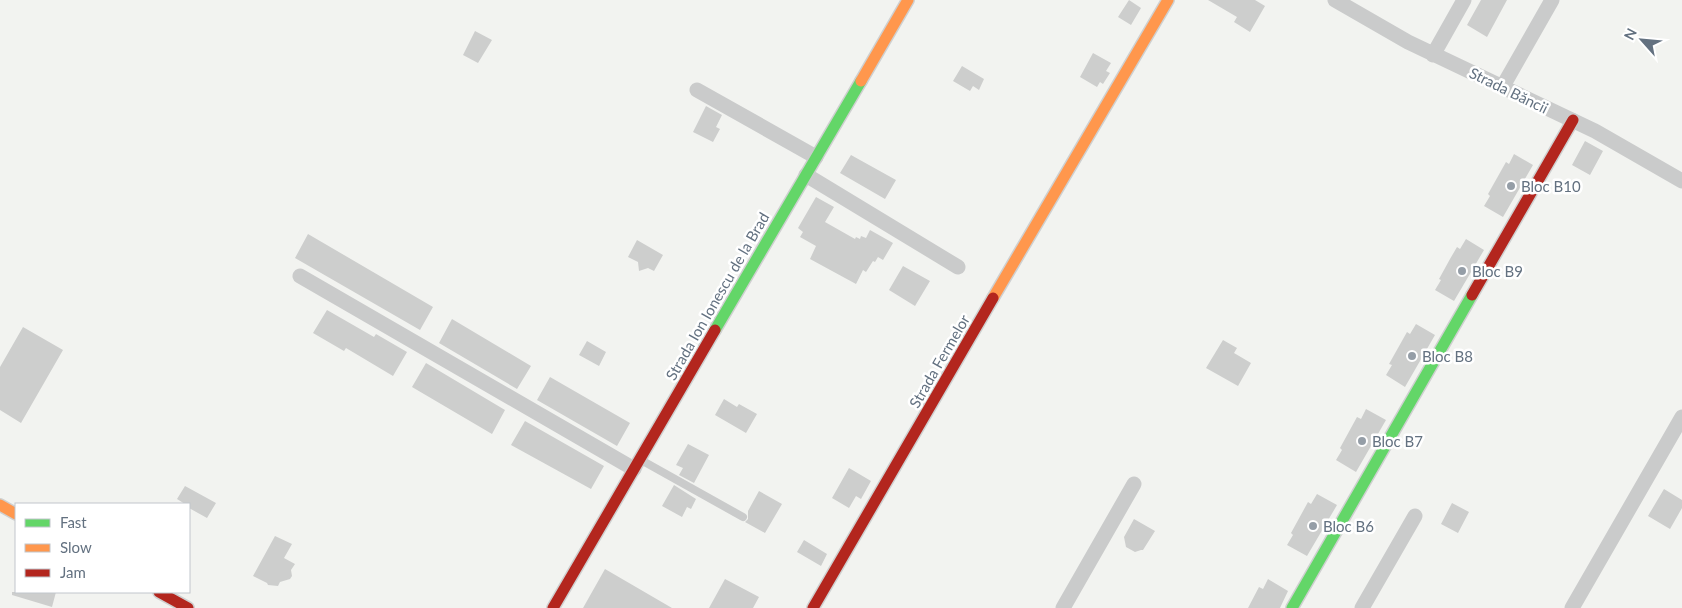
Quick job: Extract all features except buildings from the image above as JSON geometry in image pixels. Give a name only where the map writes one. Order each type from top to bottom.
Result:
[{"type":"street","name":"Strada Ion Ionescu de la Brad","points":[[553,608],[908,0]]},
{"type":"street","name":"Strada Fermelor","points":[[813,608],[1168,0]]},
{"type":"street","name":"Strada Băncii","points":[[1335,0],[1391,33],[1573,120],[1682,181]]},
{"type":"street","points":[[1433,54],[1464,0]]},
{"type":"street","points":[[1503,86],[1552,0]]},
{"type":"street","points":[[697,90],[816,157]]},
{"type":"street","points":[[1292,608],[1573,120]]},
{"type":"street","points":[[806,175],[958,267]]},
{"type":"street","points":[[300,276],[636,464]]},
{"type":"street","points":[[1572,608],[1682,417]]},
{"type":"street","points":[[1063,608],[1134,484]]},
{"type":"street","points":[[0,505],[15,513]]},
{"type":"street","points":[[1362,608],[1415,516]]},
{"type":"street","points":[[161,593],[188,608]]},
{"type":"lane","points":[[636,464],[743,517]]},
{"type":"traffic: fast","points":[[715,330],[861,81]]},
{"type":"traffic: fast","points":[[1292,608],[1472,295]]},
{"type":"traffic: slow","points":[[861,81],[908,0]]},
{"type":"traffic: slow","points":[[993,298],[1168,0]]},
{"type":"traffic: slow","points":[[0,505],[15,513]]},
{"type":"traffic: jam","points":[[1472,295],[1573,120]]},
{"type":"traffic: jam","points":[[813,608],[993,298]]},
{"type":"traffic: jam","points":[[553,608],[715,330]]},
{"type":"traffic: jam","points":[[161,593],[188,608]]},
{"type":"place","name":"Bloc B10","points":[[1511,186]]},
{"type":"place","name":"Bloc B9","points":[[1462,271]]},
{"type":"place","name":"Bloc B8","points":[[1412,356]]},
{"type":"place","name":"Bloc B7","points":[[1362,441]]},
{"type":"place","name":"Bloc B6","points":[[1313,526]]}]
